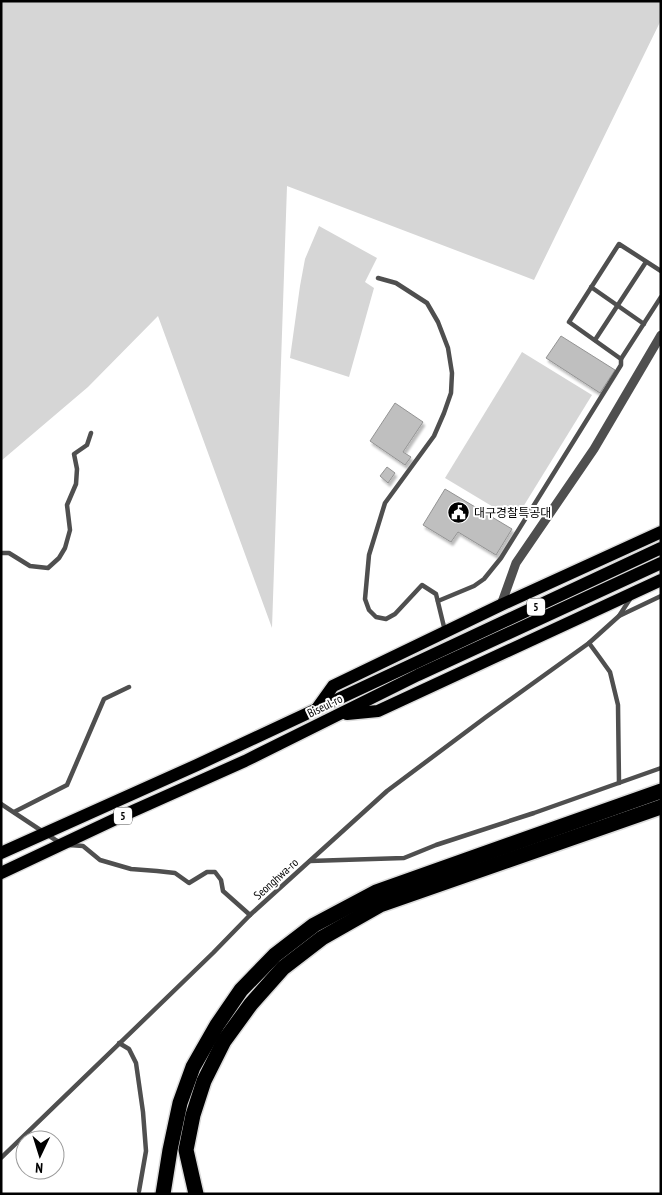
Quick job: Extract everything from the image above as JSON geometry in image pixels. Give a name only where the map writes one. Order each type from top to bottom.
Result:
[{"type":"highway","points":[[163,1194],[180,1103],[193,1067],[217,1025],[241,990],[275,955],[314,925],[376,892],[661,791]]},
{"type":"highway","points":[[196,1194],[186,1150],[193,1115],[204,1081],[224,1041],[251,1004],[283,968],[322,938],[380,905],[661,807]]},
{"type":"main road","points":[[317,709],[333,686],[501,605],[661,532]]},
{"type":"main road","name":"Biseul-ro","points":[[1,873],[340,714],[414,670],[661,548]]},
{"type":"main road","name":"Biseul-ro","points":[[1,853],[317,709],[414,670],[661,563]]},
{"type":"main road","points":[[340,714],[378,711],[661,580]]},
{"type":"street","points":[[501,605],[516,563],[594,448],[661,335]]},
{"type":"lane","points":[[621,359],[569,322],[619,244],[661,271]]},
{"type":"lane","points":[[595,340],[646,262]]},
{"type":"lane","points":[[378,278],[396,284],[427,303],[438,322],[448,348],[452,373],[451,393],[434,436],[385,503],[369,555],[365,599],[369,610],[376,617],[386,618],[395,614],[422,585],[436,594],[446,632]]},
{"type":"lane","points":[[591,287],[644,324]]},
{"type":"lane","points":[[438,601],[474,586],[484,578],[501,558],[621,364],[621,359],[661,297]]},
{"type":"lane","points":[[1,553],[9,553],[30,566],[48,568],[59,558],[65,548],[70,530],[67,505],[76,484],[74,454],[87,446],[91,433]]},
{"type":"lane","points":[[618,616],[635,591]]},
{"type":"lane","points":[[618,616],[661,596]]},
{"type":"lane","name":"Seonghwa-ro","points":[[1,1158],[250,915],[387,791],[588,643],[618,616]]},
{"type":"lane","points":[[588,643],[610,672],[618,705],[619,783]]},
{"type":"lane","points":[[14,812],[67,785],[104,698],[129,687]]},
{"type":"lane","points":[[310,861],[404,858],[661,768]]},
{"type":"lane","points":[[1,804],[61,844],[83,846],[100,860],[131,869],[175,874],[189,883],[207,872],[215,872],[221,880],[223,891],[250,915]]},
{"type":"lane","points":[[119,1043],[129,1049],[136,1063],[146,1151],[139,1191]]},
{"type":"shaded area","points":[[1,1],[661,1],[661,20],[534,280],[287,186],[272,628],[158,316],[88,387],[1,461]]},
{"type":"shaded area","points":[[319,226],[377,258],[365,282],[374,288],[349,377],[290,358],[305,259]]},
{"type":"shaded area","points":[[522,352],[592,395],[515,520],[445,478]]},
{"type":"building","points":[[561,336],[615,370],[600,393],[546,358]]},
{"type":"building","points":[[395,403],[423,422],[403,452],[411,457],[405,465],[370,441]]},
{"type":"building","points":[[387,467],[395,473],[388,483],[380,476]]},
{"type":"building","name":"대구경찰특공대","points":[[445,489],[512,529],[496,555],[458,532],[451,542],[423,525]]},
{"type":"place","name":"대구경찰특공대","points":[[458,513]]}]
